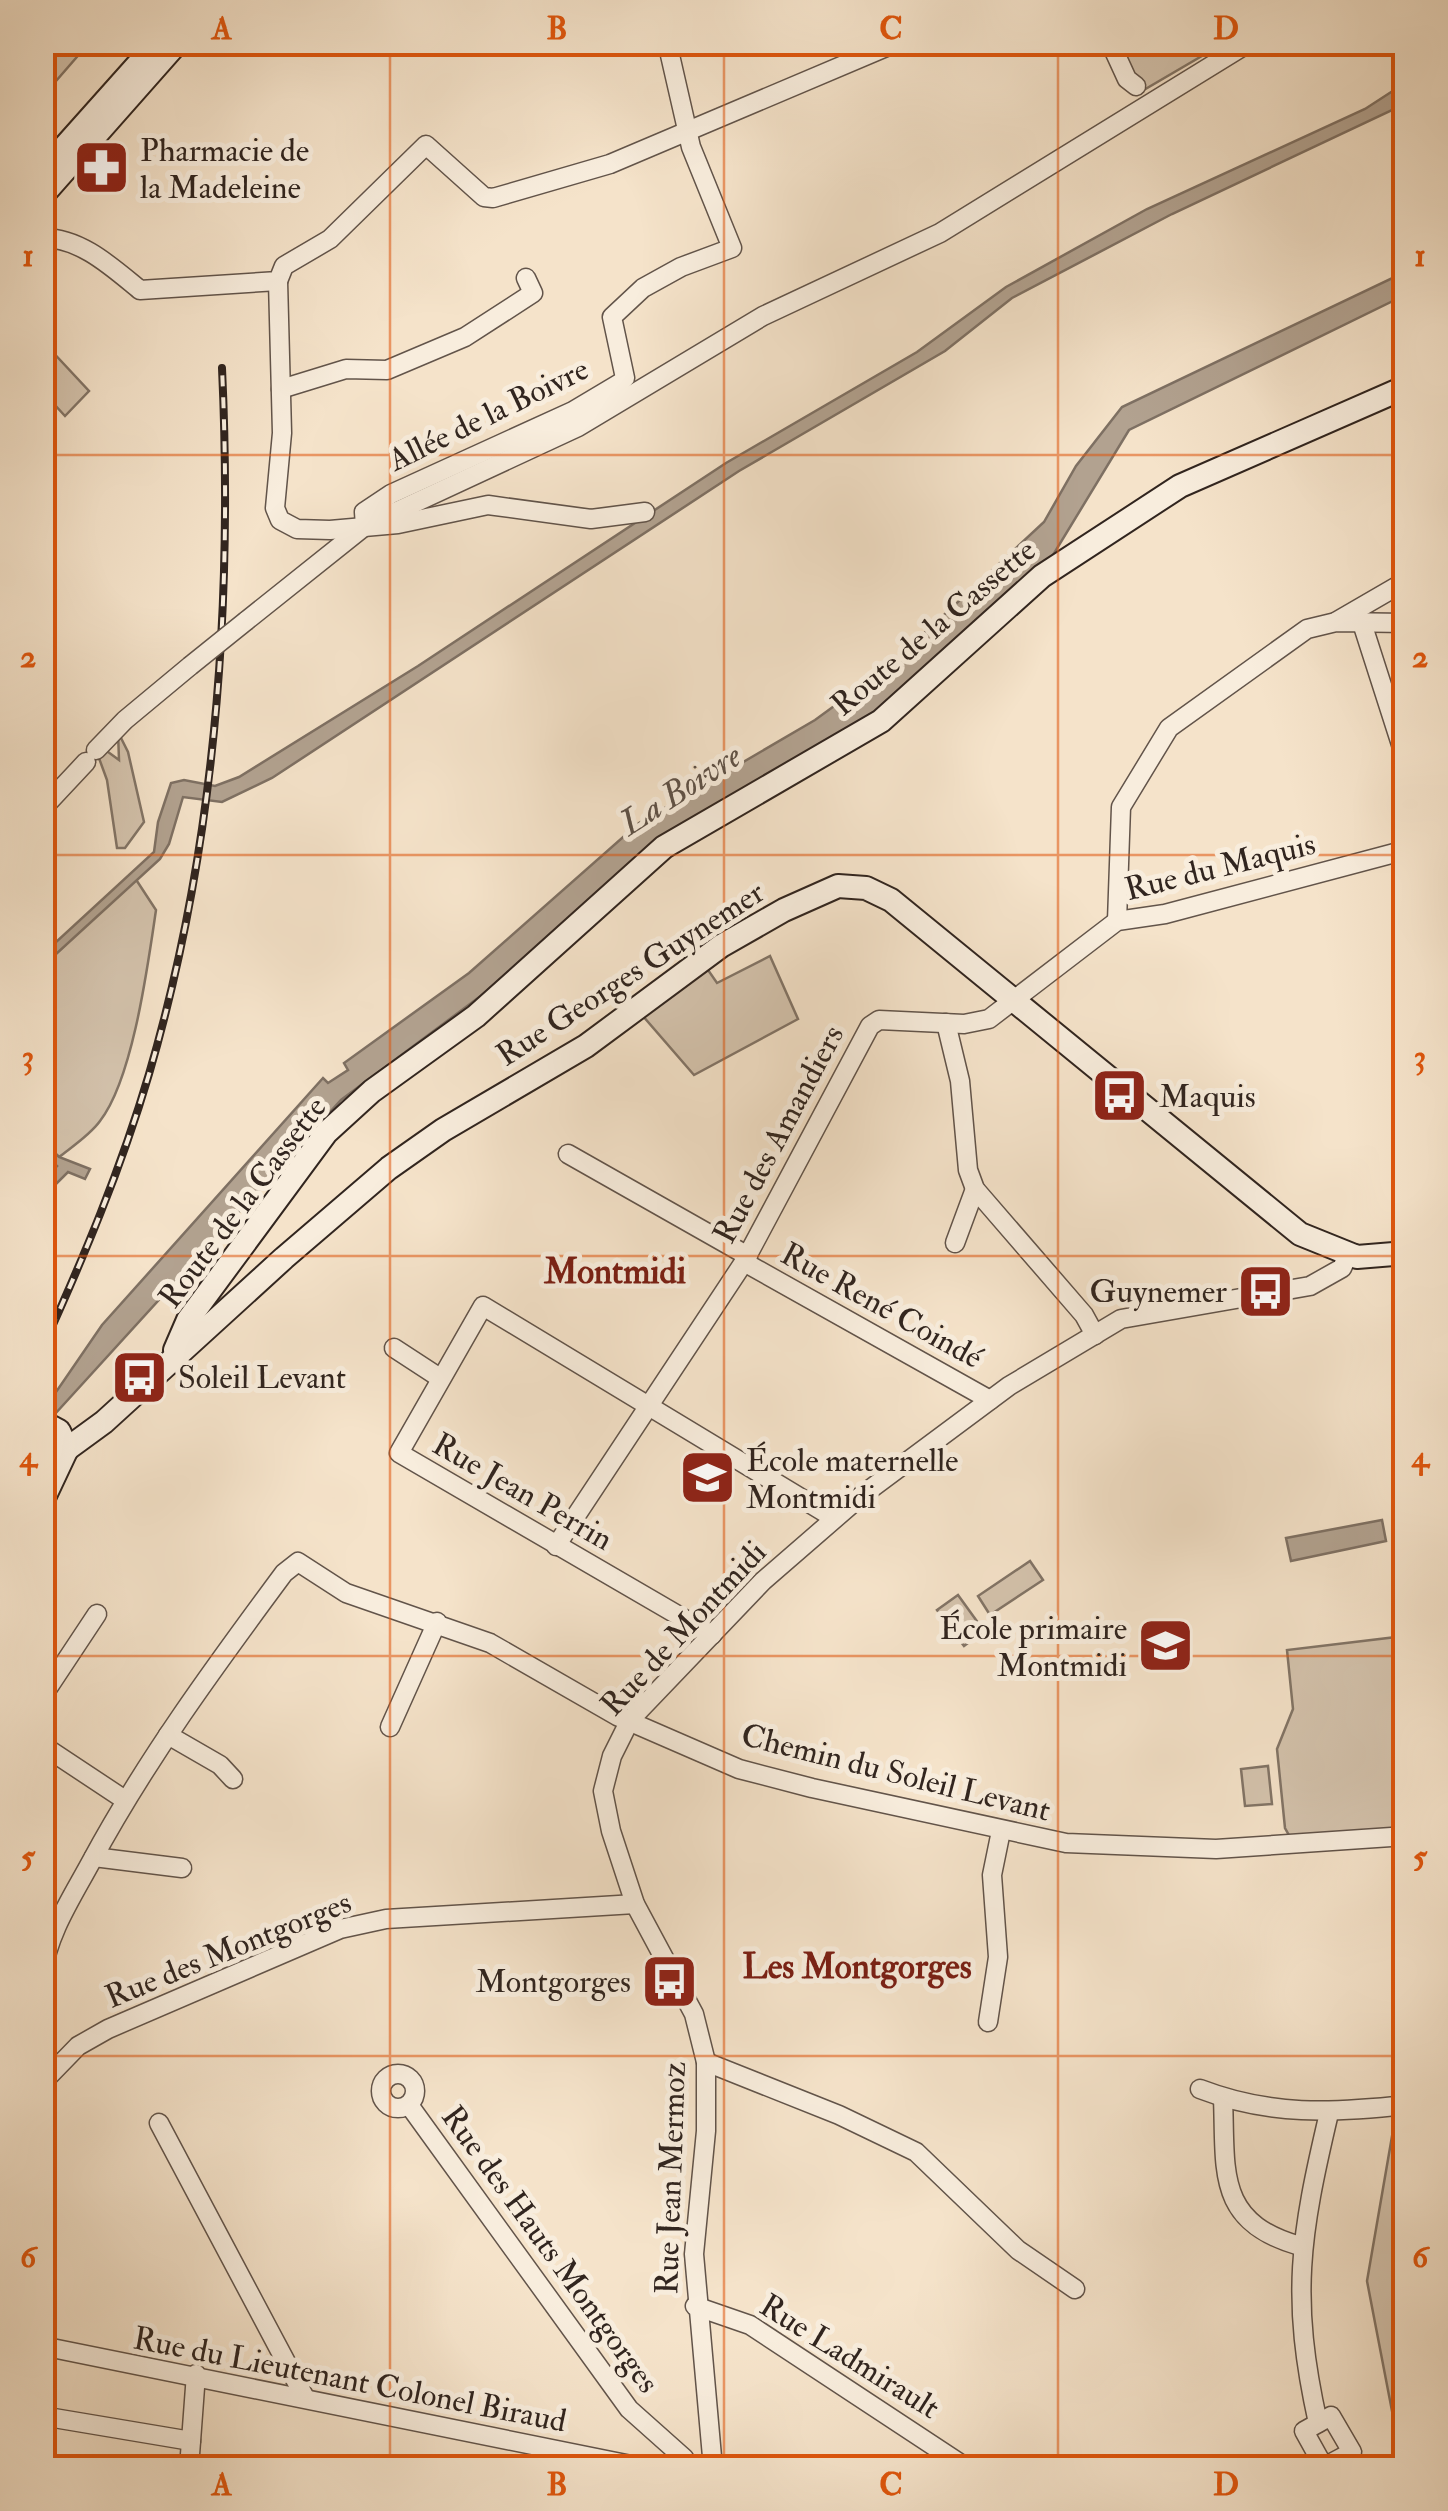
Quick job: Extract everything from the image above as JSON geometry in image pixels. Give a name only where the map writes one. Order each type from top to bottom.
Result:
[{"type":"street","points":[[42,172],[158,42]]},
{"type":"street","points":[[42,196],[178,42]]},
{"type":"street","points":[[667,42],[686,131]]},
{"type":"street","points":[[645,512],[591,520],[476,505],[398,524],[308,530],[280,520],[275,508],[281,389],[278,282],[284,266],[330,239],[426,145],[484,197],[493,198],[610,164],[898,42]]},
{"type":"street","points":[[1110,42],[1127,78],[1136,86]]},
{"type":"street","points":[[42,809],[125,720],[365,526],[578,427],[763,316],[940,233],[1250,42]]},
{"type":"street","name":"Allée de la Boivre","points":[[365,526],[364,512],[391,494],[573,411],[620,383],[625,378],[623,360],[612,316],[643,288],[681,267],[732,248],[686,131]]},
{"type":"street","points":[[42,238],[79,248],[106,262],[140,290],[278,282]]},
{"type":"street","points":[[281,389],[346,368],[387,370],[465,337],[532,293],[526,278]]},
{"type":"street","name":"Route de la Cassette","points":[[172,1358],[188,1320],[326,1133],[372,1091],[476,1016],[664,847],[881,721],[1042,576],[1180,486],[1406,387]]},
{"type":"street","points":[[1336,622],[1406,582]]},
{"type":"street","points":[[1117,922],[1121,806],[1169,728],[1307,629],[1336,622],[1406,623]]},
{"type":"street","points":[[1362,623],[1404,751]]},
{"type":"street","name":"Rue du Maquis","points":[[1014,1002],[1117,922],[1165,914],[1406,850]]},
{"type":"street","name":"Rue Georges Guynemer","points":[[48,1442],[104,1422],[389,1168],[444,1130],[586,1046],[721,946],[825,891],[852,885],[891,900],[1300,1234],[1348,1255],[1367,1258],[1406,1254]]},
{"type":"street","name":"Rue des Amandiers","points":[[556,1546],[746,1259],[870,1026],[879,1020],[946,1023],[989,1019],[1014,1002]]},
{"type":"street","points":[[946,1023],[960,1080],[968,1170],[975,1189],[1074,1304],[1095,1336]]},
{"type":"street","name":"Rue René Coindé","points":[[568,1154],[990,1400]]},
{"type":"street","points":[[955,1244],[975,1189]]},
{"type":"street","name":"Rue de Montmidi","points":[[635,1904],[603,1791],[612,1756],[630,1720],[763,1580],[834,1518],[990,1400],[1121,1319],[1310,1286],[1342,1268],[1348,1255]]},
{"type":"street","name":"Rue Jean Perrin","points":[[649,1403],[483,1306],[398,1453],[712,1635]]},
{"type":"street","points":[[394,1348],[440,1378]]},
{"type":"street","points":[[649,1403],[834,1518]]},
{"type":"street","points":[[42,1502],[48,1442]]},
{"type":"street","name":"Chemin du Soleil Levant","points":[[168,1735],[276,1584],[298,1562],[346,1594],[438,1622],[490,1643],[630,1720],[739,1769],[1066,1844],[1159,1849],[1262,1848],[1406,1836]]},
{"type":"street","points":[[42,1697],[97,1614]]},
{"type":"street","points":[[390,1728],[438,1622]]},
{"type":"street","points":[[42,1975],[46,1948],[124,1800],[168,1735],[220,1765],[233,1779]]},
{"type":"street","points":[[42,1745],[124,1800]]},
{"type":"street","points":[[988,2022],[998,1957],[992,1874],[1001,1830]]},
{"type":"street","points":[[94,1857],[182,1868]]},
{"type":"street","name":"Rue Jean Mermoz","points":[[635,1904],[694,2014],[706,2062],[706,2132],[694,2221],[695,2306],[713,2468]]},
{"type":"street","name":"Rue des Montgorges","points":[[42,2083],[78,2046],[108,2029],[340,1929],[386,1919],[635,1904]]},
{"type":"street","points":[[706,2062],[840,2115],[916,2152],[1018,2250],[1075,2290]]},
{"type":"street","points":[[1200,2089],[1278,2110],[1329,2113],[1406,2105]]},
{"type":"street","points":[[1223,2098],[1228,2193],[1266,2235],[1300,2246]]},
{"type":"street","name":"Rue des Hauts Montgorges","points":[[408,2105],[629,2409],[684,2458],[689,2468]]},
{"type":"street","points":[[1318,2423],[1302,2340],[1300,2246],[1329,2113]]},
{"type":"street","points":[[159,2123],[304,2396]]},
{"type":"street","name":"Rue Ladmirault","points":[[695,2306],[750,2325],[968,2468]]},
{"type":"street","name":"Rue du Lieutenant Colonel Biraud","points":[[42,2346],[119,2364],[196,2374],[646,2468]]},
{"type":"street","points":[[188,2468],[196,2374]]},
{"type":"street","points":[[42,2416],[191,2441]]},
{"type":"shaded area","points":[[42,43],[89,43],[43,96]]},
{"type":"shaded area","points":[[1118,43],[1224,43],[1142,91]]},
{"type":"shaded area","points":[[1405,83],[1405,104],[1172,214],[1012,298],[945,351],[739,471],[272,778],[222,802],[183,797],[169,844],[160,859],[43,966],[43,954],[154,852],[158,822],[171,783],[184,780],[215,786],[239,777],[418,666],[726,463],[917,352],[1006,287],[1147,209],[1365,109]]},
{"type":"shaded area","name":"La Boivre","points":[[1405,272],[1405,295],[1129,430],[1050,560],[910,687],[841,736],[635,862],[482,995],[341,1100],[55,1414],[45,1408],[102,1325],[323,1078],[328,1083],[348,1070],[344,1063],[469,973],[639,823],[815,720],[889,666],[1044,522],[1076,466],[1122,407]]},
{"type":"shaded area","points":[[48,347],[89,391],[65,416],[43,392],[43,352]]},
{"type":"shaded area","points":[[118,732],[128,752],[144,822],[125,848],[117,848],[107,780],[96,750],[104,749],[119,760]]},
{"type":"shaded area","points":[[135,878],[156,910],[130,1050],[112,1102],[100,1121],[59,1157],[43,1142],[43,966]]},
{"type":"shaded area","points":[[770,956],[798,1019],[694,1075],[642,1015],[706,967],[717,983]]},
{"type":"shaded area","points":[[43,1142],[59,1157],[90,1169],[85,1179],[68,1172],[43,1197],[43,1181],[57,1166],[43,1153]]},
{"type":"shaded area","points":[[1382,1520],[1386,1541],[1291,1561],[1286,1538]]},
{"type":"shaded area","points":[[1030,1561],[1043,1580],[990,1615],[978,1596]]},
{"type":"shaded area","points":[[958,1595],[984,1631],[964,1646],[937,1610]]},
{"type":"shaded area","points":[[1405,1636],[1405,1831],[1290,1837],[1285,1828],[1277,1749],[1293,1709],[1287,1650]]},
{"type":"shaded area","points":[[1268,1766],[1272,1804],[1245,1806],[1241,1769]]},
{"type":"shaded area","points":[[1406,2118],[1405,2413],[1392,2411],[1367,2281],[1395,2119]]},
{"type":"railway","points":[[42,1349],[100,1213],[138,1109],[172,988],[190,900],[215,724],[221,635],[225,546],[222,368]]},
{"type":"place","name":"Pharmacie de la Madeleine","points":[[101,168]]},
{"type":"place","name":"Maquis","points":[[1120,1096]]},
{"type":"place","name":"Guynemer","points":[[1266,1291]]},
{"type":"place","name":"Soleil Levant","points":[[139,1377]]},
{"type":"place","name":"École maternelle Montmidi","points":[[707,1478]]},
{"type":"place","name":"École primaire Montmidi","points":[[1166,1646]]},
{"type":"place","name":"Montgorges","points":[[670,1981]]},
{"type":"district","name":"Montmidi","points":[[615,1271]]},
{"type":"district","name":"Les Montgorges","points":[[857,1966]]}]
